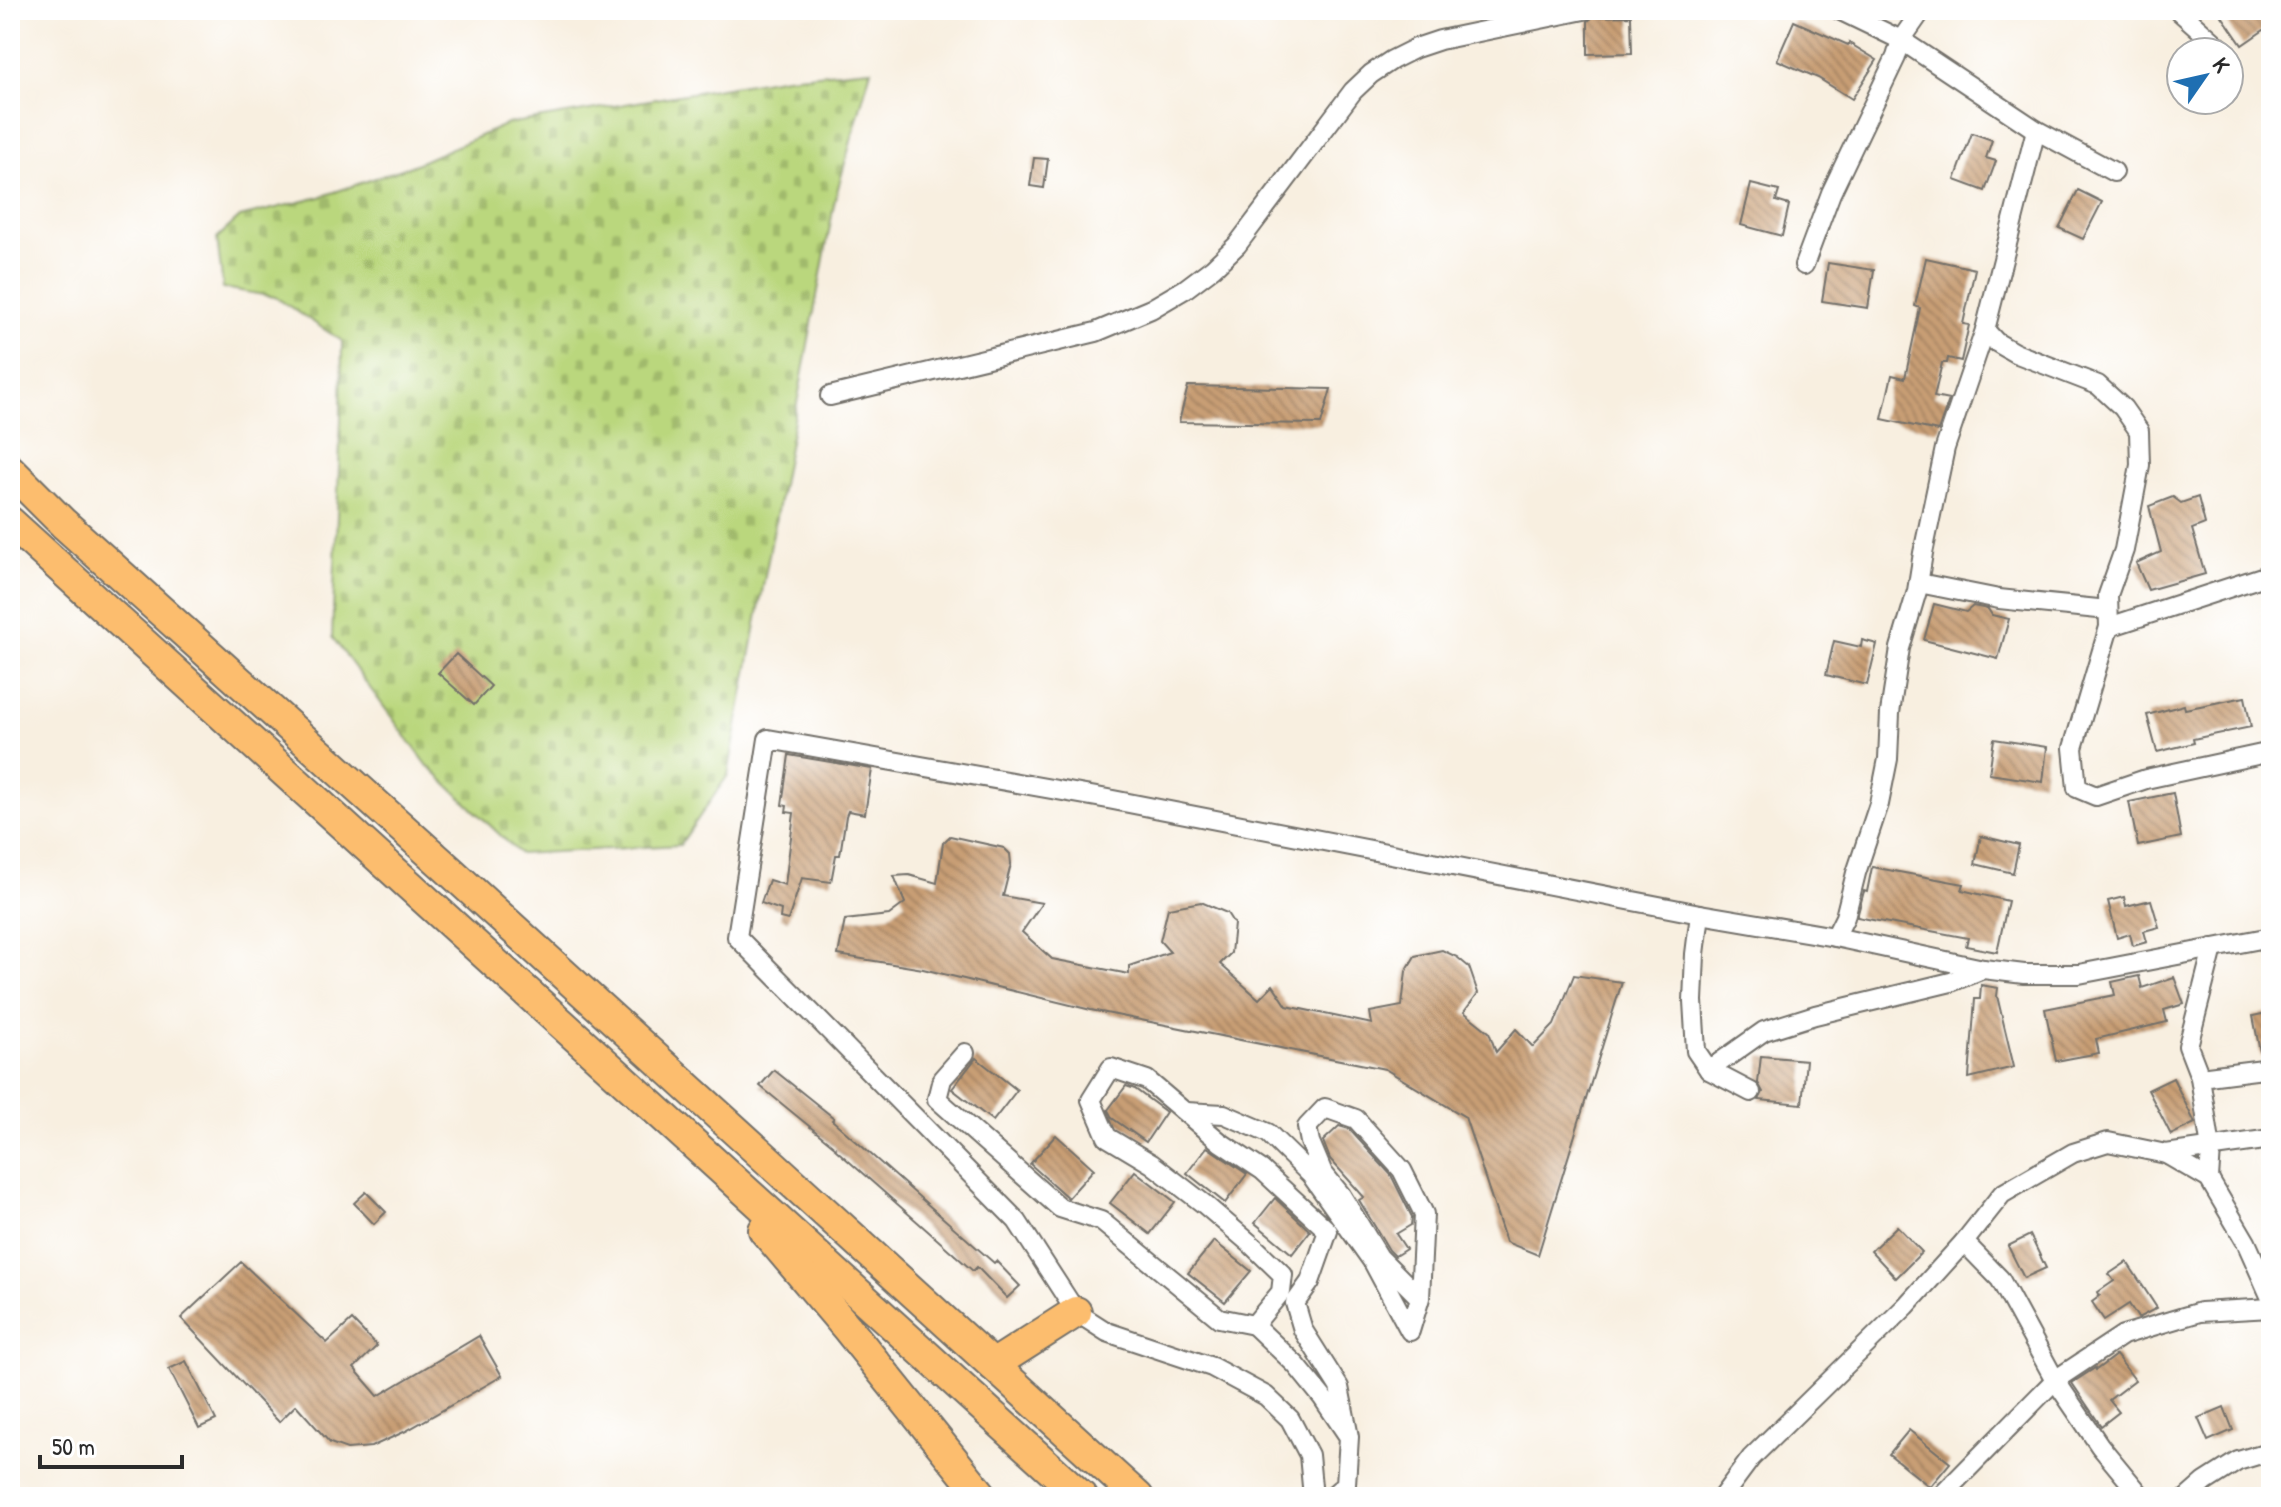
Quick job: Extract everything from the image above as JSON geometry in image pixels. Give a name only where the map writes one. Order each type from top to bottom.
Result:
[{"type":"highway","points":[[10,470],[75,534],[1138,1497]]},
{"type":"highway","points":[[10,522],[1082,1497]]},
{"type":"highway","points":[[424,900],[763,1229],[983,1497]]},
{"type":"highway","points":[[993,1365],[1076,1312]]},
{"type":"street","points":[[830,396],[1096,332],[1151,309],[1185,289],[1237,245],[1353,91],[1371,74],[1416,48],[1440,40],[1584,10]]},
{"type":"street","points":[[1839,10],[1901,40],[2036,130],[2114,172]]},
{"type":"street","points":[[1804,265],[1831,193],[1896,57],[1901,40],[1922,10]]},
{"type":"street","points":[[2178,10],[2207,36]]},
{"type":"street","points":[[1835,937],[1845,917],[1882,793],[1900,648],[1919,583],[1945,448],[1985,330],[2036,130]]},
{"type":"street","points":[[1985,330],[1996,342],[2015,353],[2098,385],[2123,408],[2139,431],[2140,465],[2124,550],[2108,595],[2109,618],[2073,748],[2077,788],[2096,796],[2146,779],[2271,752]]},
{"type":"street","points":[[1919,583],[2109,618],[2271,574]]},
{"type":"street","points":[[1313,1497],[1309,1455],[1290,1419],[1266,1396],[1212,1367],[1107,1332],[1076,1312],[1017,1221],[737,937],[768,739],[1108,799],[1700,914],[1835,937],[1983,969],[2024,974],[2079,974],[2271,937]]},
{"type":"street","points":[[1700,914],[1693,1001],[1696,1051],[1709,1070],[1751,1092]]},
{"type":"street","points":[[2209,1179],[2211,1149],[2200,1077],[2188,1046],[2213,948]]},
{"type":"street","points":[[1709,1070],[1764,1031],[1815,1015],[1951,982],[1983,969]]},
{"type":"street","points":[[965,1053],[942,1079],[937,1099],[1060,1208],[1101,1221],[1219,1318],[1254,1325],[1296,1365],[1349,1437]]},
{"type":"street","points":[[1254,1325],[1281,1292],[1283,1275],[1204,1204],[1152,1164],[1107,1137],[1091,1100],[1111,1068],[1147,1080],[1220,1142],[1262,1170],[1328,1231],[1310,1282],[1295,1303],[1303,1330],[1339,1387],[1349,1437],[1346,1484],[1331,1497]]},
{"type":"street","points":[[2200,1077],[2271,1068]]},
{"type":"street","points":[[1186,1112],[1224,1114],[1268,1133],[1311,1175],[1373,1262],[1410,1331],[1420,1298],[1424,1214],[1402,1170],[1356,1119],[1325,1108],[1307,1127],[1310,1142],[1323,1173],[1341,1195],[1379,1257],[1420,1298]]},
{"type":"street","points":[[1722,1497],[1751,1458],[1906,1306],[2002,1194],[2073,1153],[2108,1142],[2166,1154],[2271,1139]]},
{"type":"street","points":[[2166,1154],[2209,1179],[2246,1242],[2271,1298]]},
{"type":"street","points":[[1964,1242],[2000,1279],[2055,1380],[2100,1446],[2142,1497]]},
{"type":"street","points":[[1940,1497],[2055,1380],[2123,1335],[2200,1312],[2271,1308]]},
{"type":"street","points":[[2188,1497],[2238,1461],[2271,1451]]},
{"type":"green space","points":[[871,69],[835,199],[728,775],[680,845],[520,854],[428,766],[332,637],[342,341],[275,297],[223,288],[217,238],[240,217],[320,197],[411,166],[507,124],[786,77]]},
{"type":"building","points":[[2218,10],[2271,10],[2271,25],[2245,43],[2245,36],[2236,36]]},
{"type":"building","points":[[1631,16],[1632,53],[1588,54],[1588,21],[1593,17]]},
{"type":"building","points":[[1794,21],[1849,43],[1877,60],[1852,99],[1818,78],[1777,60]]},
{"type":"building","points":[[1972,133],[1992,140],[1986,158],[1996,161],[1985,191],[1955,180]]},
{"type":"building","points":[[1034,158],[1048,159],[1044,188],[1030,186]]},
{"type":"building","points":[[1751,184],[1779,191],[1776,201],[1789,205],[1782,236],[1741,225]]},
{"type":"building","points":[[2078,190],[2102,202],[2083,239],[2059,228]]},
{"type":"building","points":[[1926,258],[1975,269],[1963,324],[1969,325],[1961,361],[1948,358],[1947,363],[1942,363],[1934,397],[1949,400],[1938,431],[1882,419],[1892,375],[1905,378],[1920,308],[1915,306]]},
{"type":"building","points":[[1828,263],[1874,270],[1868,308],[1822,301]]},
{"type":"building","points":[[1188,386],[1331,389],[1321,424],[1179,422]]},
{"type":"building","points":[[2173,497],[2181,503],[2198,497],[2205,524],[2192,529],[2205,574],[2148,590],[2136,563],[2161,552],[2149,506]]},
{"type":"building","points":[[1934,604],[1966,612],[1973,606],[1988,609],[1992,615],[2009,619],[1998,659],[1924,640]]},
{"type":"building","points":[[1862,640],[1877,644],[1867,685],[1826,675],[1834,641],[1861,647]]},
{"type":"building","points":[[456,654],[491,686],[474,705],[438,673]]},
{"type":"building","points":[[2245,697],[2251,727],[2193,739],[2194,743],[2157,752],[2147,715],[2184,705],[2185,709]]},
{"type":"building","points":[[1994,739],[2047,747],[2043,782],[1989,774]]},
{"type":"building","points":[[789,755],[872,769],[865,814],[848,811],[840,855],[836,855],[831,882],[802,878],[788,920],[780,918],[781,910],[761,903],[769,880],[785,885],[794,813],[786,812],[787,806],[782,805]]},
{"type":"building","points":[[2173,793],[2181,837],[2138,846],[2129,802]]},
{"type":"building","points":[[950,836],[1004,848],[1010,854],[1011,864],[1003,896],[1042,903],[1022,932],[1052,959],[1129,974],[1129,966],[1170,952],[1160,941],[1168,908],[1201,902],[1227,913],[1234,924],[1231,953],[1220,964],[1259,999],[1273,985],[1287,1006],[1372,1024],[1370,1012],[1402,1006],[1406,971],[1415,956],[1442,950],[1469,967],[1478,993],[1464,1012],[1489,1032],[1496,1052],[1516,1029],[1533,1047],[1554,1025],[1574,975],[1622,982],[1538,1255],[1506,1242],[1465,1117],[1385,1069],[1091,1010],[923,969],[838,955],[845,920],[889,915],[905,903],[894,876],[909,875],[937,883],[943,843]]},
{"type":"building","points":[[1981,836],[2019,845],[2013,873],[1975,864]]},
{"type":"building","points":[[1872,867],[1964,884],[1962,890],[2008,901],[1997,952],[1966,946],[1968,938],[1857,917]]},
{"type":"building","points":[[2124,897],[2126,906],[2151,900],[2159,927],[2144,931],[2147,942],[2133,946],[2130,934],[2117,938],[2108,901]]},
{"type":"building","points":[[2139,976],[2142,988],[2174,977],[2184,1004],[2164,1010],[2167,1022],[2096,1039],[2099,1053],[2056,1061],[2045,1009],[2115,995],[2112,982]]},
{"type":"building","points":[[1981,985],[1998,988],[1997,996],[2014,1067],[1969,1078],[1975,999],[1980,999]]},
{"type":"building","points":[[2271,1012],[2271,1056],[2261,1057],[2253,1016]]},
{"type":"building","points":[[1761,1056],[1806,1060],[1802,1104],[1759,1100],[1763,1092],[1758,1083]]},
{"type":"building","points":[[976,1058],[1017,1090],[993,1121],[952,1089]]},
{"type":"building","points":[[774,1070],[834,1118],[832,1120],[994,1263],[996,1261],[1020,1286],[1007,1298],[977,1267],[973,1271],[836,1148],[760,1086]]},
{"type":"building","points":[[2173,1078],[2195,1123],[2171,1135],[2148,1090]]},
{"type":"building","points":[[1126,1086],[1166,1112],[1146,1142],[1112,1118],[1108,1110]]},
{"type":"building","points":[[1339,1126],[1349,1129],[1391,1175],[1412,1217],[1411,1225],[1396,1234],[1406,1249],[1395,1256],[1359,1200],[1364,1197],[1330,1159],[1323,1141]]},
{"type":"building","points":[[1056,1135],[1094,1169],[1068,1198],[1030,1164]]},
{"type":"building","points":[[1207,1147],[1247,1174],[1225,1203],[1187,1173]]},
{"type":"building","points":[[1135,1171],[1175,1202],[1150,1234],[1110,1203]]},
{"type":"building","points":[[366,1192],[386,1212],[374,1224],[354,1203]]},
{"type":"building","points":[[1275,1198],[1310,1231],[1292,1254],[1255,1223]]},
{"type":"building","points":[[1897,1226],[1922,1252],[1896,1278],[1871,1251]]},
{"type":"building","points":[[2030,1235],[2046,1268],[2024,1278],[2008,1246]]},
{"type":"building","points":[[1214,1241],[1251,1271],[1225,1302],[1188,1273]]},
{"type":"building","points":[[241,1262],[327,1343],[352,1320],[377,1346],[354,1368],[378,1396],[479,1336],[502,1376],[406,1431],[371,1447],[347,1449],[330,1443],[296,1405],[279,1422],[181,1318]]},
{"type":"building","points":[[2127,1262],[2157,1308],[2138,1318],[2129,1304],[2104,1320],[2092,1302],[2100,1296],[2098,1292],[2114,1281],[2109,1274]]},
{"type":"building","points":[[2116,1355],[2135,1380],[2109,1400],[2119,1412],[2101,1426],[2072,1383]]},
{"type":"building","points":[[186,1361],[216,1420],[199,1428],[169,1369]]},
{"type":"building","points":[[2224,1407],[2233,1430],[2208,1441],[2198,1418]]},
{"type":"building","points":[[1909,1430],[1950,1463],[1930,1487],[1889,1454]]}]
